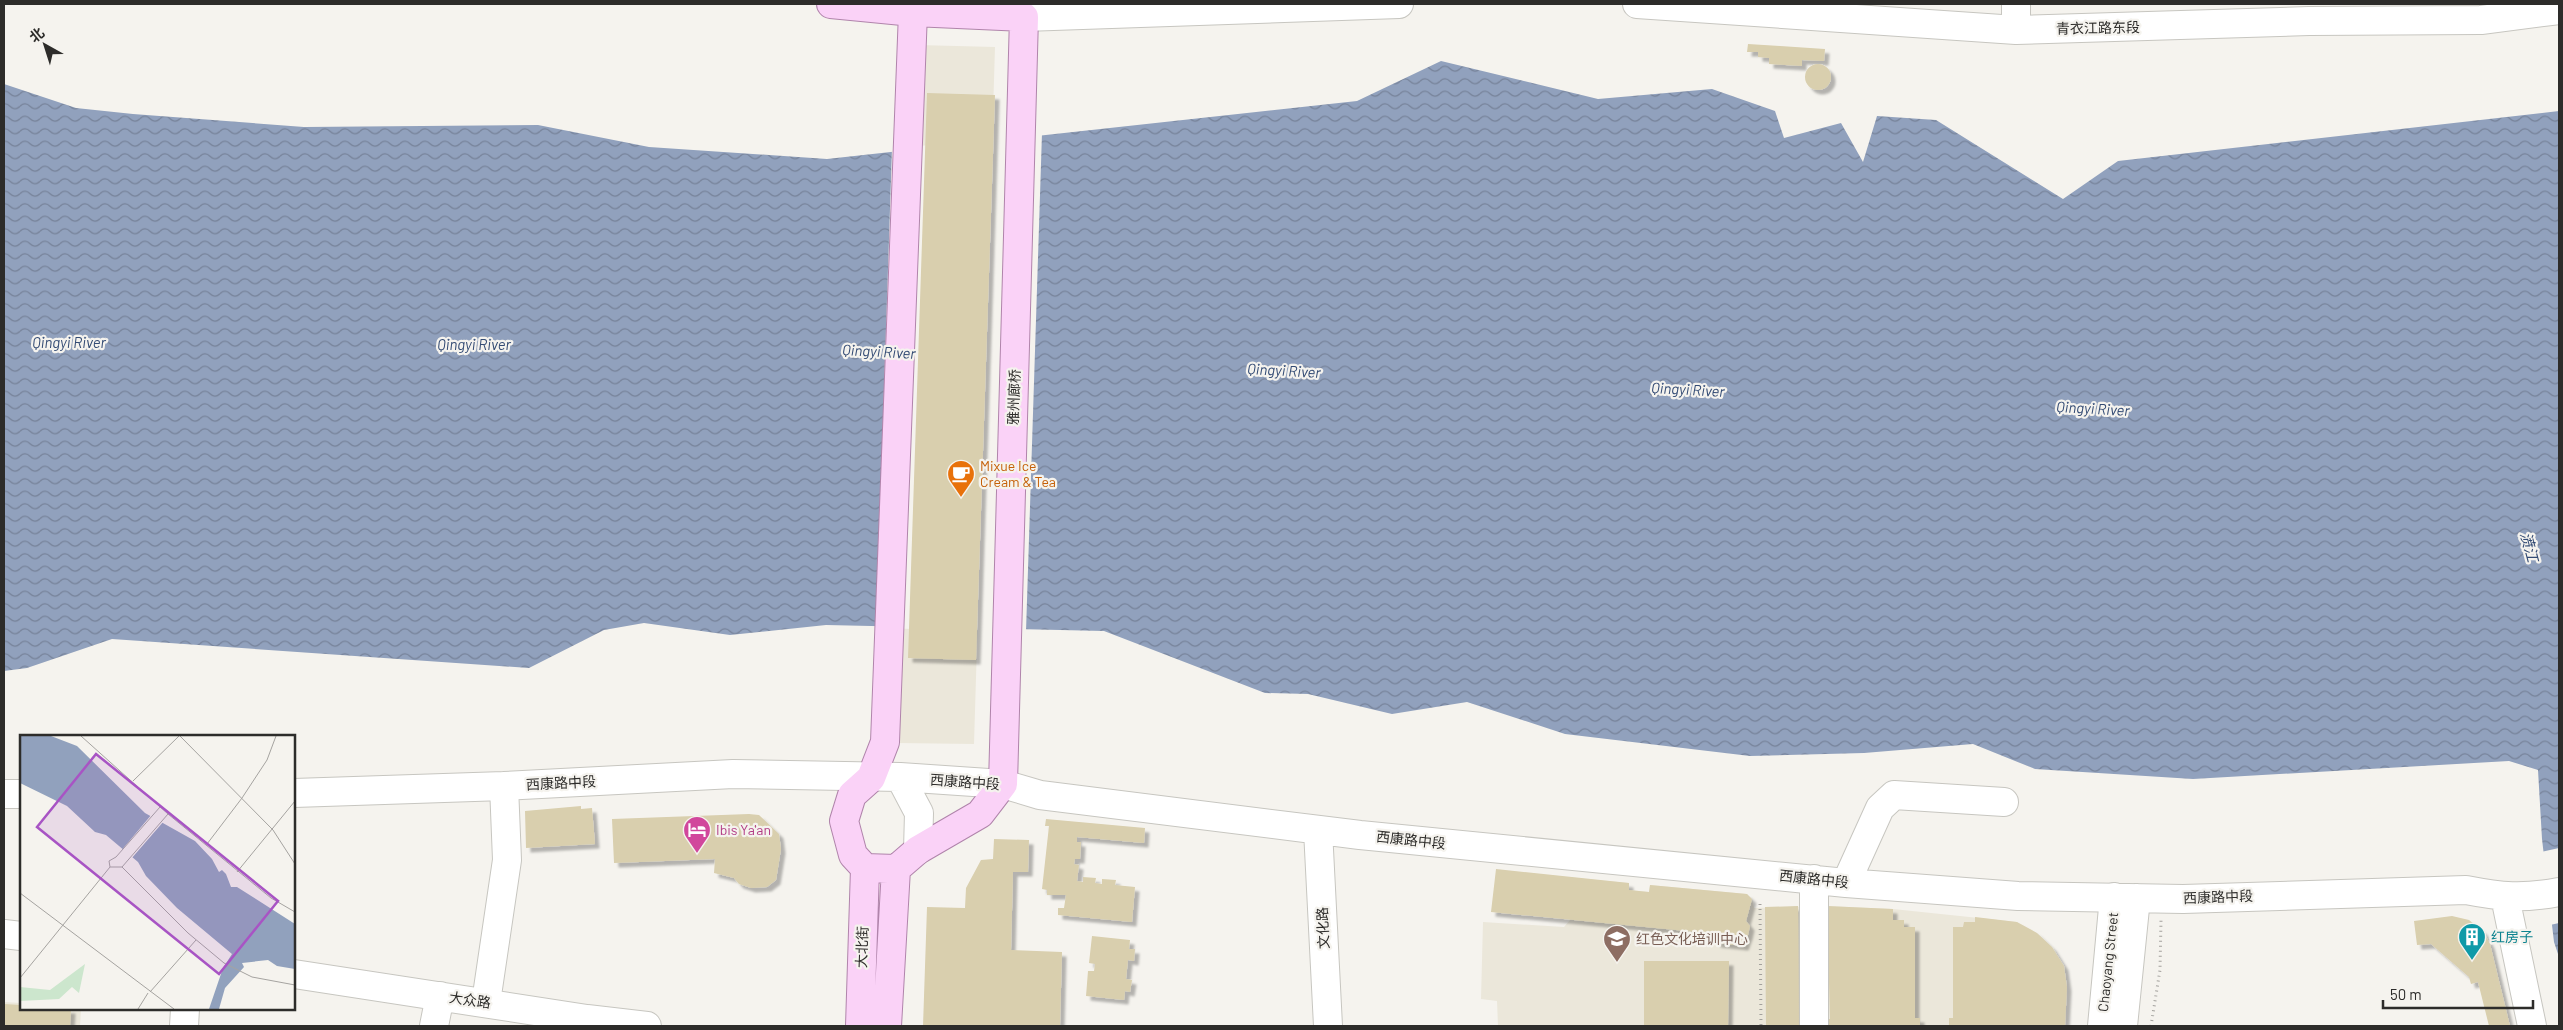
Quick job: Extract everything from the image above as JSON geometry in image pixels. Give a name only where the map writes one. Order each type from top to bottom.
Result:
[{"type":"main road","points":[[831,4],[913,12],[1024,18]]},
{"type":"main road","points":[[913,12],[885,742],[871,778],[852,795],[844,821],[853,855],[865,868],[896,868],[918,850],[980,814],[1003,784]]},
{"type":"main road","name":"雅州廊桥","points":[[1003,784],[1024,18]]},
{"type":"main road","name":"大北街","points":[[860,1026],[865,868]]},
{"type":"main road","points":[[887,1026],[896,868]]},
{"type":"street","points":[[1024,18],[1399,4]]},
{"type":"street","name":"青衣江路东段","points":[[1637,4],[2016,17],[2309,13],[2481,20],[2559,10]]},
{"type":"street","name":"西康路中段","points":[[295,793],[504,786],[733,774],[871,778],[900,777],[1003,784],[1040,795],[1318,830],[1846,883],[2018,896],[2183,899],[2466,890],[2518,897]]},
{"type":"street","points":[[900,777],[920,813],[918,850]]},
{"type":"street","points":[[486,1002],[507,860],[504,786]]},
{"type":"street","points":[[4,794],[20,794]]},
{"type":"street","points":[[1846,883],[1880,808],[1894,795],[2004,802]]},
{"type":"street","name":"文化路","points":[[1318,830],[1328,1026]]},
{"type":"street","points":[[1814,879],[1814,1026]]},
{"type":"street","points":[[2532,1026],[2518,897],[2559,892]]},
{"type":"street","name":"Chaoyang Street","points":[[2102,1026],[2125,898]]},
{"type":"street","name":"Chaoyang Street","points":[[2122,1026],[2125,898]]},
{"type":"street","points":[[4,934],[20,936]]},
{"type":"street","name":"大众路","points":[[295,974],[486,1002],[587,1023],[647,1026]]},
{"type":"street","points":[[434,1026],[440,996]]},
{"type":"street","points":[[184,1026],[185,1010]]},
{"type":"path","points":[[1760,904],[1761,1026]]},
{"type":"path","points":[[2151,1026],[2160,970],[2161,914]]},
{"type":"shaded area","points":[[918,45],[995,47],[974,744],[897,743]]},
{"type":"shaded area","points":[[1575,878],[1629,883],[1629,890],[1649,892],[1650,885],[1747,894],[1752,899],[1754,908],[1827,906],[1893,909],[2017,922],[2067,987],[2065,1026],[1498,1026],[1497,1001],[1481,999],[1483,922],[1564,927],[1570,920]]},
{"type":"shaded area","points":[[4,1002],[20,1003],[20,1010],[81,1010],[80,1026],[4,1026]]},
{"type":"water","points":[[1441,61],[1598,99],[1712,89],[1775,111],[1784,138],[1841,123],[1863,162],[1877,116],[1936,120],[2063,199],[2118,161],[2559,111],[2559,957],[2554,942],[2542,839],[2538,770],[2509,761],[2193,779],[2035,769],[1973,744],[1864,753],[1750,756],[1565,734],[1467,702],[1392,714],[1308,694],[1265,693],[1104,631],[826,625],[730,635],[644,623],[604,630],[529,668],[112,639],[27,668],[4,671],[4,84],[76,108],[133,114],[304,127],[538,125],[649,147],[827,159],[1357,101]]},
{"type":"pier","points":[[1042,133],[1026,632],[876,628],[892,149]]},
{"type":"pier","points":[[2559,848],[2559,923],[2550,925],[2541,852]]},
{"type":"building","points":[[1748,44],[1825,49],[1824,61],[1802,60],[1802,66],[1769,64],[1769,58],[1758,57],[1758,52],[1747,52]]},
{"type":"building","points":[[1818,64],[1827,68],[1831,77],[1827,86],[1818,90],[1809,86],[1805,77],[1809,68]]},
{"type":"building","points":[[927,93],[995,95],[976,660],[908,658]]},
{"type":"building","points":[[581,806],[581,809],[592,808],[595,844],[526,848],[525,811]]},
{"type":"building","name":"Ibis Ya'an","points":[[759,815],[779,834],[781,849],[776,880],[767,887],[751,888],[739,884],[734,878],[714,873],[715,859],[614,863],[612,819]]},
{"type":"building","points":[[1046,819],[1145,828],[1144,843],[1077,837],[1077,842],[1081,842],[1080,859],[1075,859],[1074,864],[1079,865],[1077,881],[1083,882],[1083,877],[1096,878],[1095,883],[1102,884],[1102,879],[1116,880],[1115,885],[1135,887],[1132,922],[1058,915],[1058,908],[1064,908],[1066,895],[1047,895],[1047,890],[1042,889],[1049,826],[1045,826]]},
{"type":"building","points":[[994,839],[1029,840],[1028,872],[1013,872],[1011,950],[1062,952],[1060,1026],[923,1026],[927,907],[965,908],[966,888],[981,860],[993,859]]},
{"type":"building","points":[[1496,869],[1629,883],[1629,890],[1649,892],[1650,885],[1747,894],[1752,899],[1746,921],[1750,926],[1748,935],[1744,946],[1716,943],[1717,934],[1491,912]]},
{"type":"building","points":[[1798,906],[1799,1026],[1766,1026],[1765,907]]},
{"type":"building","points":[[1827,906],[1893,909],[1893,920],[1904,920],[1904,927],[1915,927],[1915,1018],[1920,1018],[1920,1026],[1825,1026],[1825,1019],[1830,1019]]},
{"type":"building","name":"红房子","points":[[2452,916],[2469,920],[2483,931],[2490,944],[2510,1026],[2489,1026],[2478,982],[2471,984],[2469,977],[2431,944],[2417,945],[2414,921]]},
{"type":"building","points":[[1975,917],[2017,922],[2037,933],[2052,947],[2064,966],[2067,987],[2065,1026],[1949,1026],[1949,1018],[1953,1018],[1953,927],[1963,927],[1964,922],[1975,922]]},
{"type":"building","points":[[1092,936],[1130,940],[1129,949],[1135,949],[1134,961],[1128,960],[1126,979],[1132,980],[1130,992],[1125,991],[1124,1000],[1086,996],[1088,971],[1094,971],[1095,964],[1089,963]]},
{"type":"building","points":[[1644,961],[1729,961],[1728,1026],[1644,1026]]},
{"type":"building","points":[[4,1004],[20,1005],[20,1010],[71,1010],[70,1026],[4,1026]]},
{"type":"place","name":"Mixue Ice Cream & Tea","points":[[961,498]]},
{"type":"place","name":"Ibis Ya'an","points":[[697,854]]},
{"type":"place","name":"红房子","points":[[2472,961]]},
{"type":"place","name":"红色文化培训中心","points":[[1617,963]]},
{"type":"water label","name":"Qingyi River","points":[[69,343]]},
{"type":"water label","name":"Qingyi River","points":[[474,345]]},
{"type":"water label","name":"Qingyi River","points":[[879,352]]},
{"type":"water label","name":"Qingyi River","points":[[1284,371]]},
{"type":"water label","name":"Qingyi River","points":[[1688,390]]},
{"type":"water label","name":"Qingyi River","points":[[2093,409]]},
{"type":"water label","name":"𣸣江","points":[[2529,547]]}]
